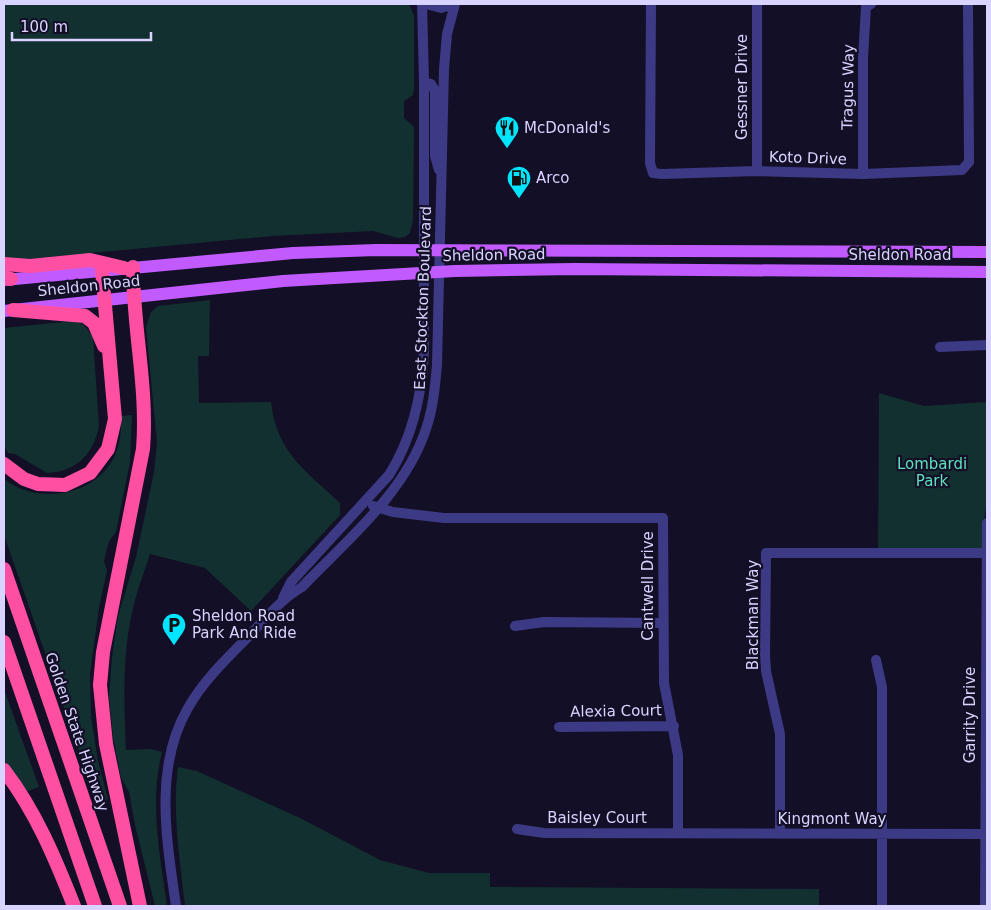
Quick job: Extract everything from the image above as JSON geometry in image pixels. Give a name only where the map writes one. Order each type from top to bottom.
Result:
[{"type":"highway","points":[[4,264],[30,266],[90,260],[128,268],[133,297],[144,425],[143,449],[103,652],[100,685],[106,744],[140,906]]},
{"type":"highway","points":[[4,464],[24,479],[51,486],[65,485],[90,473],[108,449],[115,419],[102,271]]},
{"type":"highway","points":[[8,310],[85,316],[94,323],[109,360]]},
{"type":"highway","name":"Golden State Highway","points":[[4,569],[120,906]]},
{"type":"highway","points":[[4,642],[95,906]]},
{"type":"highway","points":[[4,770],[46,836],[74,906]]},
{"type":"main road","name":"Sheldon Road","points":[[6,279],[292,253],[423,250],[987,252]]},
{"type":"main road","name":"Sheldon Road","points":[[8,310],[283,281],[513,269],[987,272]]},
{"type":"street","name":"East Stockton Boulevard","points":[[284,598],[291,582],[380,487],[400,458],[416,414],[421,393],[424,351],[424,82],[422,4]]},
{"type":"street","points":[[426,4],[441,8],[454,4]]},
{"type":"street","name":"East Stockton Boulevard","points":[[176,906],[166,832],[165,801],[169,763],[187,709],[200,689],[284,598],[302,587],[398,485],[417,453],[427,427],[434,400],[437,365],[447,34],[454,4]]},
{"type":"street","name":"Koto Drive","points":[[651,4],[650,163],[653,173],[758,171],[863,174],[962,170],[969,162],[968,4]]},
{"type":"street","name":"Gessner Drive","points":[[758,4],[758,171]]},
{"type":"street","name":"Tragus Way","points":[[863,174],[863,58],[866,7],[871,4]]},
{"type":"street","points":[[424,82],[431,84],[435,91],[435,156],[442,178]]},
{"type":"street","points":[[940,347],[987,345]]},
{"type":"street","name":"Cantwell Drive","points":[[366,501],[378,508],[419,516],[444,518],[663,518],[664,683],[674,726],[678,755],[678,833]]},
{"type":"street","name":"Garrity Drive","points":[[985,906],[987,523]]},
{"type":"street","name":"Blackman Way","points":[[780,834],[780,734],[766,671],[766,553],[986,553]]},
{"type":"street","points":[[515,626],[544,622],[663,622]]},
{"type":"street","points":[[876,660],[882,687],[882,906]]},
{"type":"street","name":"Alexia Court","points":[[559,727],[674,726]]},
{"type":"street","name":"Baisley Court","points":[[517,829],[544,833],[678,833]]},
{"type":"street","name":"Kingmont Way","points":[[678,833],[985,834]]},
{"type":"green space","points":[[4,4],[409,4],[414,15],[414,89],[413,95],[404,101],[404,118],[414,127],[413,221],[410,233],[405,237],[398,238],[373,231],[273,236],[17,260],[4,258]]},
{"type":"green space","points":[[210,300],[209,356],[198,356],[199,403],[271,402],[274,420],[286,448],[304,470],[340,503],[340,515],[251,611],[205,568],[150,554],[132,613],[125,664],[124,698],[126,750],[151,749],[162,752],[158,771],[156,810],[167,906],[155,906],[129,792],[121,778],[113,737],[109,697],[112,657],[118,616],[136,557],[154,472],[157,443],[146,327],[151,312],[158,306]]},
{"type":"green space","points":[[72,321],[83,324],[93,337],[99,426],[93,445],[82,459],[67,469],[47,473],[15,454],[8,453],[4,446],[4,328]]},
{"type":"green space","name":"Lombardi Park","points":[[879,393],[924,406],[987,402],[987,501],[982,536],[986,553],[878,553]]},
{"type":"green space","points":[[132,415],[130,462],[116,532],[109,541],[104,561],[107,570],[99,608],[90,674],[91,716],[98,761],[108,799],[97,802],[4,535],[4,479],[18,488],[34,493],[68,492],[84,486],[98,477],[109,465],[119,442],[121,416]]},
{"type":"green space","points":[[4,689],[39,787],[26,792],[4,760]]},
{"type":"green space","points":[[178,767],[197,771],[302,819],[380,860],[429,873],[490,873],[490,887],[819,889],[819,906],[185,906],[176,820]]},
{"type":"place","name":"McDonald's","points":[[507,149]]},
{"type":"place","name":"Arco","points":[[519,199]]},
{"type":"place","name":"Sheldon Road Park And Ride","points":[[174,646]]}]
